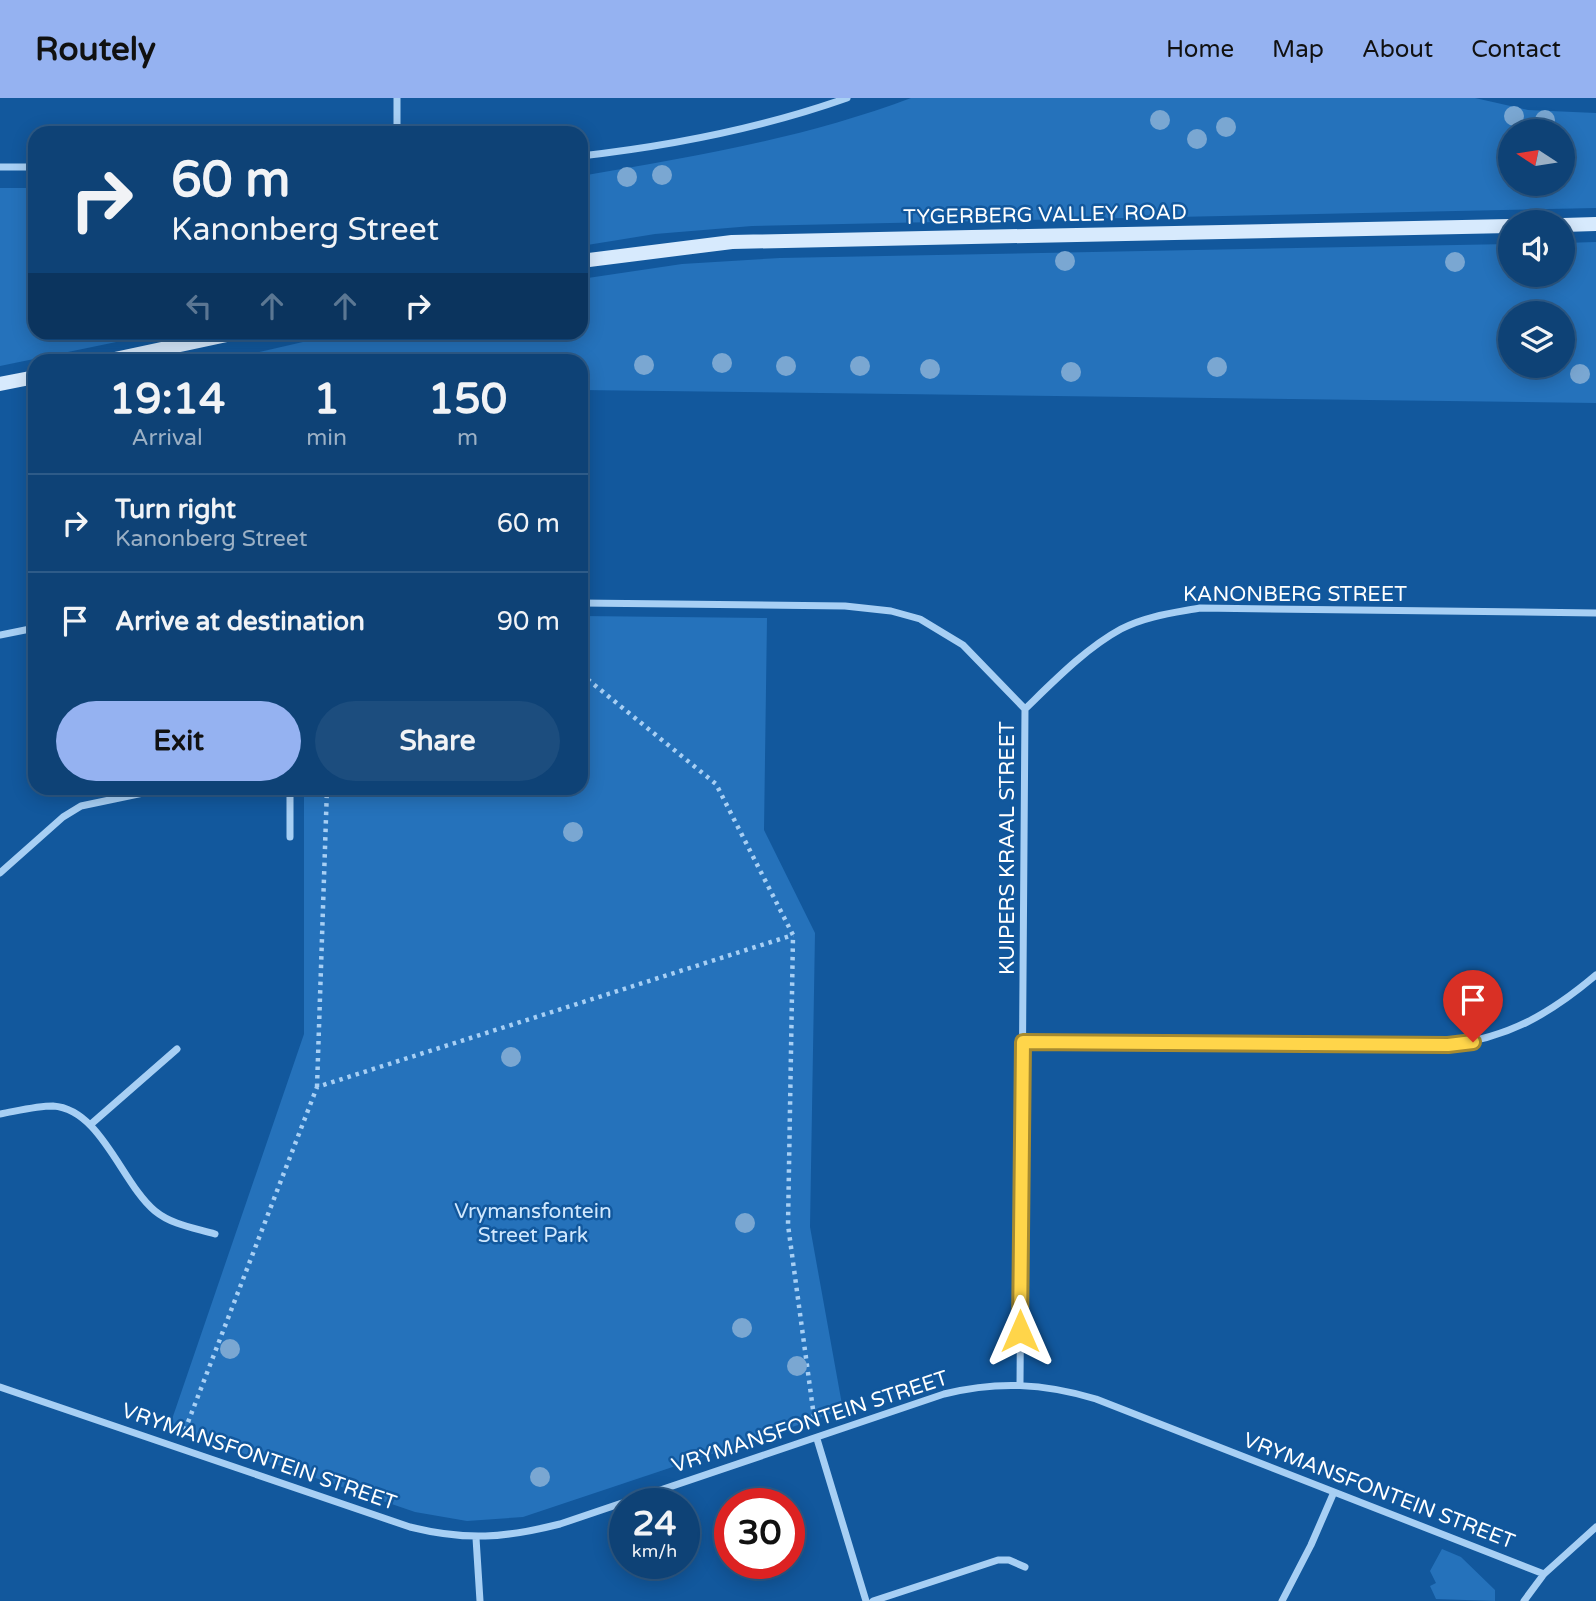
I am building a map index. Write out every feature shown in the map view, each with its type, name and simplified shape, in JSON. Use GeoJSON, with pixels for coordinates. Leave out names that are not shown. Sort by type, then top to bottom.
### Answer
{"type":"FeatureCollection","features":[{"type":"Feature","properties":{"kind":"main road"},"geometry":{"type":"LineString","coordinates":[[1575,225],[1596,224]]}},
{"type":"Feature","properties":{"kind":"main road","name":"TYGERBERG VALLEY ROAD"},"geometry":{"type":"LineString","coordinates":[[588,260],[732,242],[1498,226]]}},
{"type":"Feature","properties":{"kind":"main road"},"geometry":{"type":"LineString","coordinates":[[138,354],[204,340]]}},
{"type":"Feature","properties":{"kind":"main road"},"geometry":{"type":"LineString","coordinates":[[0,384],[28,378]]}},
{"type":"Feature","properties":{"kind":"street"},"geometry":{"type":"LineString","coordinates":[[397,98],[397,126]]}},
{"type":"Feature","properties":{"kind":"street"},"geometry":{"type":"LineString","coordinates":[[588,155],[654,148],[817,109],[847,98]]}},
{"type":"Feature","properties":{"kind":"street"},"geometry":{"type":"LineString","coordinates":[[0,167],[28,167]]}},
{"type":"Feature","properties":{"kind":"street","name":"KUIPERS KRAAL STREET"},"geometry":{"type":"LineString","coordinates":[[588,603],[845,606],[891,611],[920,620],[963,645],[1025,709],[1020,1384]]}},
{"type":"Feature","properties":{"kind":"street","name":"KANONBERG STREET"},"geometry":{"type":"LineString","coordinates":[[1025,709],[1088,653],[1121,629],[1156,615],[1200,608],[1596,613]]}},
{"type":"Feature","properties":{"kind":"street"},"geometry":{"type":"LineString","coordinates":[[0,635],[28,629]]}},
{"type":"Feature","properties":{"kind":"street"},"geometry":{"type":"LineString","coordinates":[[0,873],[63,817],[81,806],[134,795]]}},
{"type":"Feature","properties":{"kind":"street"},"geometry":{"type":"LineString","coordinates":[[290,795],[290,837]]}},
{"type":"Feature","properties":{"kind":"street"},"geometry":{"type":"LineString","coordinates":[[1023,1042],[1448,1045],[1498,1036],[1522,1027],[1566,1001],[1596,975]]}},
{"type":"Feature","properties":{"kind":"street"},"geometry":{"type":"LineString","coordinates":[[90,1125],[177,1049]]}},
{"type":"Feature","properties":{"kind":"street"},"geometry":{"type":"LineString","coordinates":[[0,1114],[53,1107],[71,1111],[90,1125],[153,1210],[171,1221],[215,1234]]}},
{"type":"Feature","properties":{"kind":"street","name":"VRYMANSFONTEIN STREET"},"geometry":{"type":"LineString","coordinates":[[0,1387],[410,1527],[476,1538],[504,1537],[560,1524],[944,1394],[994,1384],[1046,1386],[1096,1399],[1544,1574]]}},
{"type":"Feature","properties":{"kind":"street"},"geometry":{"type":"LineString","coordinates":[[817,1439],[866,1601]]}},
{"type":"Feature","properties":{"kind":"street"},"geometry":{"type":"LineString","coordinates":[[1282,1601],[1334,1492]]}},
{"type":"Feature","properties":{"kind":"street"},"geometry":{"type":"LineString","coordinates":[[1524,1601],[1544,1574],[1596,1527]]}},
{"type":"Feature","properties":{"kind":"street"},"geometry":{"type":"LineString","coordinates":[[476,1538],[480,1601]]}},
{"type":"Feature","properties":{"kind":"street"},"geometry":{"type":"LineString","coordinates":[[873,1601],[998,1560],[1025,1567]]}},
{"type":"Feature","properties":{"kind":"path"},"geometry":{"type":"LineString","coordinates":[[588,680],[716,784],[793,935],[788,1225],[817,1439]]}},
{"type":"Feature","properties":{"kind":"path"},"geometry":{"type":"LineString","coordinates":[[178,1448],[317,1087],[327,795]]}},
{"type":"Feature","properties":{"kind":"path"},"geometry":{"type":"LineString","coordinates":[[317,1087],[793,935]]}},
{"type":"Feature","properties":{"kind":"green space"},"geometry":{"type":"Polygon","coordinates":[[[911,98],[1475,98],[1528,110],[1596,113],[1596,208],[752,226],[655,234],[588,245],[588,175],[790,135],[911,98]]]}},
{"type":"Feature","properties":{"kind":"green space"},"geometry":{"type":"Polygon","coordinates":[[[0,188],[28,188],[28,340],[126,340],[58,354],[28,354],[28,360],[0,366],[0,188]]]}},
{"type":"Feature","properties":{"kind":"green space"},"geometry":{"type":"Polygon","coordinates":[[[1596,242],[1596,403],[588,390],[588,354],[251,354],[312,340],[588,340],[588,278],[682,264],[780,258],[1498,244],[1498,287],[1575,287],[1575,243],[1596,242]]]}},
{"type":"Feature","properties":{"kind":"green space","name":"Vrymansfontein Street Park"},"geometry":{"type":"Polygon","coordinates":[[[588,616],[767,618],[764,830],[815,933],[810,1227],[843,1410],[523,1517],[467,1521],[415,1512],[169,1428],[304,1034],[304,795],[588,795],[588,616]]]}},
{"type":"Feature","properties":{"kind":"green space"},"geometry":{"type":"Polygon","coordinates":[[[1442,1549],[1461,1557],[1495,1590],[1495,1601],[1436,1599],[1430,1586],[1436,1583],[1430,1571],[1442,1549]]]}},
{"type":"Feature","properties":{"kind":"route"},"geometry":{"type":"LineString","coordinates":[[1020,1331],[1023,1042],[1448,1045],[1473,1042]]}}]}
